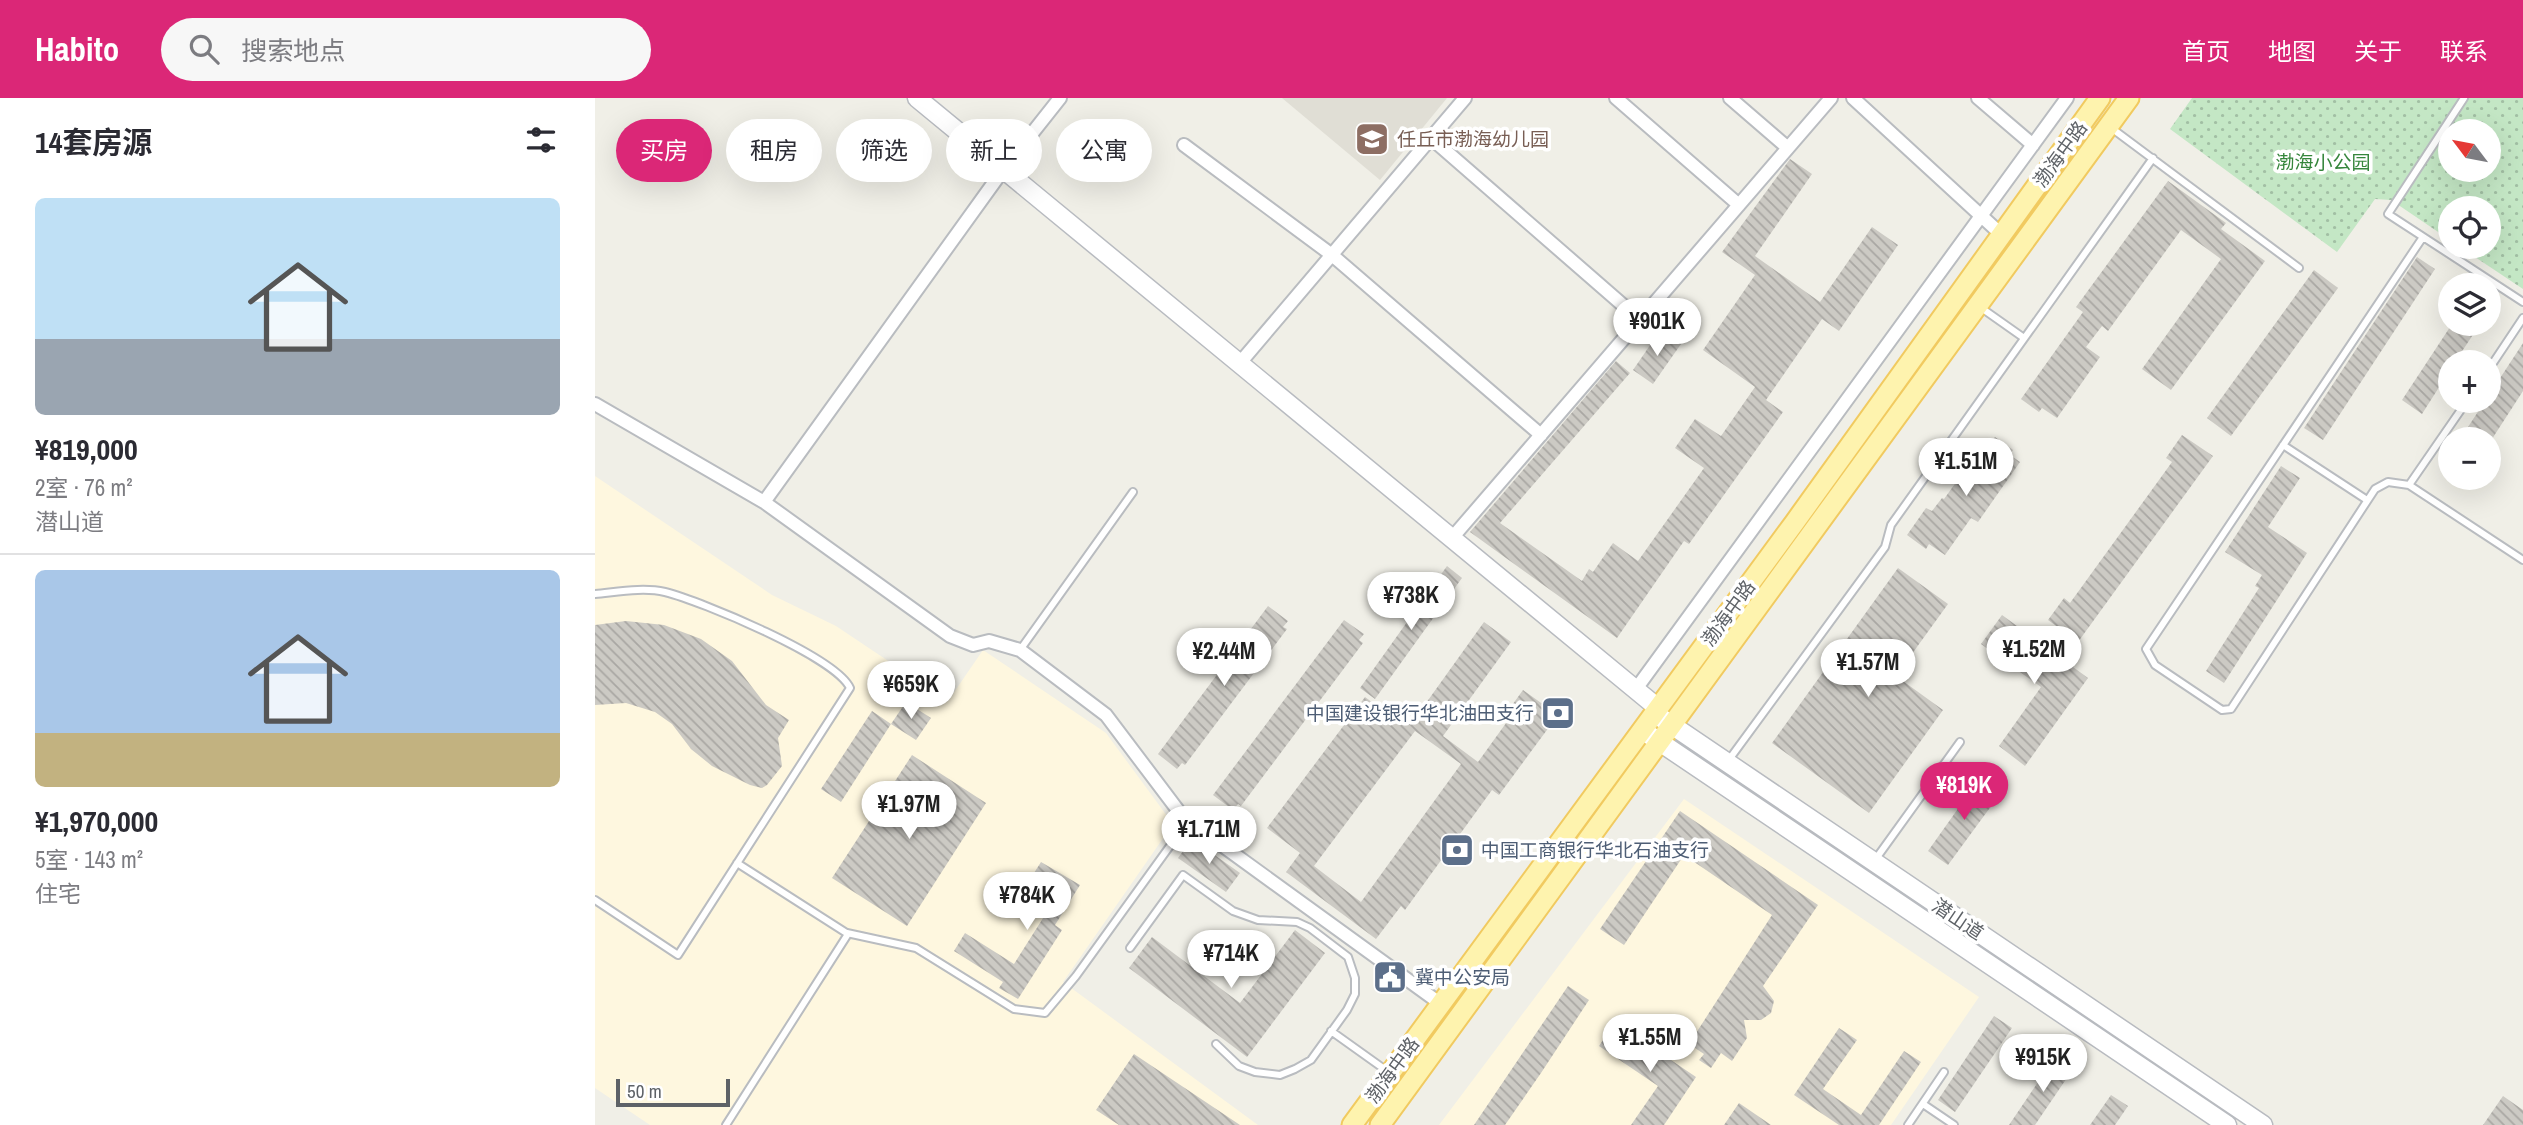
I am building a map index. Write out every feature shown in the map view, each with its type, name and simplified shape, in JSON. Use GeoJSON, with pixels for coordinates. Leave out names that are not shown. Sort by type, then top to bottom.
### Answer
{"type":"FeatureCollection","features":[{"type":"Feature","properties":{"kind":"main road","name":"潜山道"},"geometry":{"type":"LineString","coordinates":[[917,98],[946,122]]}},
{"type":"Feature","properties":{"kind":"main road","name":"渤海中路"},"geometry":{"type":"LineString","coordinates":[[1352,1125],[2101,98]]}},
{"type":"Feature","properties":{"kind":"main road","name":"渤海中路"},"geometry":{"type":"LineString","coordinates":[[1380,1125],[2129,98]]}},
{"type":"Feature","properties":{"kind":"main road","name":"潜山道"},"geometry":{"type":"LineString","coordinates":[[1018,182],[1636,689],[1673,726],[2263,1125]]}},
{"type":"Feature","properties":{"kind":"main road","name":"潜山道"},"geometry":{"type":"LineString","coordinates":[[1642,730],[2227,1125]]}},
{"type":"Feature","properties":{"kind":"street"},"geometry":{"type":"LineString","coordinates":[[1042,121],[1060,98]]}},
{"type":"Feature","properties":{"kind":"street"},"geometry":{"type":"LineString","coordinates":[[1240,364],[1465,98]]}},
{"type":"Feature","properties":{"kind":"street"},"geometry":{"type":"LineString","coordinates":[[1616,98],[1739,205]]}},
{"type":"Feature","properties":{"kind":"street"},"geometry":{"type":"LineString","coordinates":[[1730,98],[1788,148]]}},
{"type":"Feature","properties":{"kind":"street"},"geometry":{"type":"LineString","coordinates":[[1452,538],[1831,98]]}},
{"type":"Feature","properties":{"kind":"street"},"geometry":{"type":"LineString","coordinates":[[1853,98],[2002,235]]}},
{"type":"Feature","properties":{"kind":"street"},"geometry":{"type":"LineString","coordinates":[[1978,98],[2033,145]]}},
{"type":"Feature","properties":{"kind":"street"},"geometry":{"type":"LineString","coordinates":[[1636,689],[2067,98]]}},
{"type":"Feature","properties":{"kind":"street"},"geometry":{"type":"LineString","coordinates":[[1431,138],[1640,320]]}},
{"type":"Feature","properties":{"kind":"street"},"geometry":{"type":"LineString","coordinates":[[1184,145],[1332,255],[1541,435]]}},
{"type":"Feature","properties":{"kind":"street"},"geometry":{"type":"LineString","coordinates":[[764,502],[994,182]]}},
{"type":"Feature","properties":{"kind":"street"},"geometry":{"type":"LineString","coordinates":[[595,404],[764,502],[950,636],[974,645],[989,642],[1020,650],[1106,715],[1188,821],[1441,1004]]}},
{"type":"Feature","properties":{"kind":"lane"},"geometry":{"type":"LineString","coordinates":[[2464,98],[2388,214],[2523,302]]}},
{"type":"Feature","properties":{"kind":"lane"},"geometry":{"type":"LineString","coordinates":[[2109,126],[2299,268]]}},
{"type":"Feature","properties":{"kind":"lane"},"geometry":{"type":"LineString","coordinates":[[1727,763],[1885,547],[1891,525],[2153,158]]}},
{"type":"Feature","properties":{"kind":"lane"},"geometry":{"type":"LineString","coordinates":[[2423,237],[2146,649],[2155,665],[2222,710],[2231,709],[2367,500],[2375,489],[2388,482],[2409,485],[2523,560]]}},
{"type":"Feature","properties":{"kind":"lane"},"geometry":{"type":"LineString","coordinates":[[1979,306],[2024,338]]}},
{"type":"Feature","properties":{"kind":"lane"},"geometry":{"type":"LineString","coordinates":[[2501,351],[2523,318]]}},
{"type":"Feature","properties":{"kind":"lane"},"geometry":{"type":"LineString","coordinates":[[2409,485],[2459,413]]}},
{"type":"Feature","properties":{"kind":"lane"},"geometry":{"type":"LineString","coordinates":[[2283,445],[2367,500]]}},
{"type":"Feature","properties":{"kind":"lane"},"geometry":{"type":"LineString","coordinates":[[1020,650],[1133,492]]}},
{"type":"Feature","properties":{"kind":"lane"},"geometry":{"type":"LineString","coordinates":[[595,594],[664,592],[765,631],[846,680],[850,688],[678,955],[595,900]]}},
{"type":"Feature","properties":{"kind":"lane"},"geometry":{"type":"LineString","coordinates":[[1874,862],[1960,742]]}},
{"type":"Feature","properties":{"kind":"lane"},"geometry":{"type":"LineString","coordinates":[[737,863],[847,933],[915,948],[1014,1009],[1045,1013],[1076,976],[1188,821]]}},
{"type":"Feature","properties":{"kind":"lane"},"geometry":{"type":"LineString","coordinates":[[1130,948],[1182,875],[1233,911],[1258,920],[1297,922],[1322,935],[1348,957],[1355,994],[1311,1060],[1280,1076],[1239,1066],[1216,1044]]}},
{"type":"Feature","properties":{"kind":"lane"},"geometry":{"type":"LineString","coordinates":[[726,1125],[847,933]]}},
{"type":"Feature","properties":{"kind":"lane"},"geometry":{"type":"LineString","coordinates":[[1331,1031],[1390,1073]]}},
{"type":"Feature","properties":{"kind":"lane"},"geometry":{"type":"LineString","coordinates":[[1908,1125],[1944,1072]]}},
{"type":"Feature","properties":{"kind":"lane"},"geometry":{"type":"LineString","coordinates":[[1923,1104],[1954,1125]]}},
{"type":"Feature","properties":{"kind":"shaded area","name":"任丘市渤海幼儿园"},"geometry":{"type":"Polygon","coordinates":[[[1282,98],[1447,98],[1380,180],[1282,98]]]}},
{"type":"Feature","properties":{"kind":"shaded area"},"geometry":{"type":"Polygon","coordinates":[[[595,476],[772,595],[836,626],[948,701],[983,650],[1106,733],[1173,824],[1063,982],[1258,1125],[650,1125],[595,1088],[595,476]]]}},
{"type":"Feature","properties":{"kind":"shaded area"},"geometry":{"type":"Polygon","coordinates":[[[1684,799],[1979,997],[1891,1125],[1439,1125],[1684,799]]]}},
{"type":"Feature","properties":{"kind":"green space","name":"渤海小公园"},"geometry":{"type":"Polygon","coordinates":[[[2192,98],[2523,98],[2523,289],[2478,259],[2501,259],[2501,196],[2438,196],[2438,232],[2391,200],[2375,199],[2337,252],[2170,129],[2192,98]]]}},
{"type":"Feature","properties":{"kind":"building"},"geometry":{"type":"Polygon","coordinates":[[[1790,159],[1812,174],[1755,256],[1820,302],[1872,227],[1898,245],[1839,331],[1822,319],[1766,400],[1783,412],[1689,544],[1684,541],[1617,638],[1470,532],[1616,361],[1630,373],[1500,523],[1582,581],[1589,569],[1593,572],[1613,543],[1638,561],[1704,468],[1675,448],[1695,419],[1721,436],[1755,387],[1703,350],[1755,275],[1722,252],[1790,159]]]}},
{"type":"Feature","properties":{"kind":"building"},"geometry":{"type":"Polygon","coordinates":[[[2168,181],[2226,223],[2221,229],[2265,261],[2171,390],[2142,369],[2221,259],[2181,230],[2108,331],[2102,326],[2086,347],[2100,357],[2057,418],[2042,408],[2039,412],[2021,399],[2083,312],[2076,307],[2168,181]]]}},
{"type":"Feature","properties":{"kind":"building"},"geometry":{"type":"Polygon","coordinates":[[[2417,257],[2435,269],[2323,440],[2304,428],[2417,257]]]}},
{"type":"Feature","properties":{"kind":"building"},"geometry":{"type":"Polygon","coordinates":[[[2314,270],[2338,288],[2231,436],[2207,418],[2314,270]]]}},
{"type":"Feature","properties":{"kind":"building"},"geometry":{"type":"Polygon","coordinates":[[[1665,333],[1681,344],[1653,384],[1633,370],[1655,338],[1660,341],[1665,333]]]}},
{"type":"Feature","properties":{"kind":"building"},"geometry":{"type":"Polygon","coordinates":[[[2444,336],[2472,336],[2463,350],[2438,350],[2438,389],[2422,414],[2402,400],[2444,336]]]}},
{"type":"Feature","properties":{"kind":"building"},"geometry":{"type":"Polygon","coordinates":[[[2523,343],[2523,391],[2500,427],[2468,427],[2477,413],[2501,413],[2501,377],[2523,343]]]}},
{"type":"Feature","properties":{"kind":"building"},"geometry":{"type":"Polygon","coordinates":[[[2182,435],[2213,456],[2078,642],[2048,620],[2064,598],[2070,603],[2172,462],[2166,458],[2182,435]]]}},
{"type":"Feature","properties":{"kind":"building"},"geometry":{"type":"Polygon","coordinates":[[[1995,437],[2013,450],[2010,455],[2020,462],[1978,522],[1971,518],[1945,555],[1929,544],[1926,549],[1907,535],[1926,508],[1932,511],[1942,498],[1944,499],[1985,442],[1989,445],[1995,437]]]}},
{"type":"Feature","properties":{"kind":"building"},"geometry":{"type":"Polygon","coordinates":[[[2281,466],[2300,478],[2268,527],[2307,553],[2224,683],[2206,671],[2259,588],[2255,586],[2262,575],[2225,552],[2281,466]]]}},
{"type":"Feature","properties":{"kind":"building"},"geometry":{"type":"Polygon","coordinates":[[[1447,566],[1462,578],[1375,699],[1360,688],[1447,566]]]}},
{"type":"Feature","properties":{"kind":"building"},"geometry":{"type":"Polygon","coordinates":[[[1898,568],[1948,604],[1896,676],[1943,710],[1869,813],[1772,743],[1898,568]]]}},
{"type":"Feature","properties":{"kind":"building"},"geometry":{"type":"Polygon","coordinates":[[[1268,606],[1288,621],[1283,627],[1287,629],[1185,765],[1182,763],[1177,769],[1158,754],[1268,606]]]}},
{"type":"Feature","properties":{"kind":"building"},"geometry":{"type":"Polygon","coordinates":[[[2002,615],[2088,678],[2025,766],[1999,746],[2041,687],[1981,644],[2002,615]]]}},
{"type":"Feature","properties":{"kind":"building"},"geometry":{"type":"Polygon","coordinates":[[[1344,620],[1364,634],[1359,640],[1363,643],[1241,806],[1238,804],[1233,810],[1213,795],[1344,620]]]}},
{"type":"Feature","properties":{"kind":"building"},"geometry":{"type":"Polygon","coordinates":[[[626,621],[664,625],[701,639],[732,661],[766,705],[789,720],[778,738],[782,766],[767,785],[762,788],[750,785],[712,766],[691,749],[672,724],[655,712],[626,703],[595,705],[595,625],[626,621]]]}},
{"type":"Feature","properties":{"kind":"building"},"geometry":{"type":"Polygon","coordinates":[[[1484,622],[1511,642],[1443,736],[1478,762],[1514,712],[1510,708],[1523,690],[1558,715],[1499,795],[1492,790],[1405,910],[1401,906],[1376,939],[1286,872],[1300,853],[1267,828],[1365,697],[1400,723],[1416,717],[1484,622]],[[1415,731],[1314,866],[1361,902],[1461,764],[1415,731]]]}},
{"type":"Feature","properties":{"kind":"building"},"geometry":{"type":"Polygon","coordinates":[[[906,702],[931,718],[916,740],[891,724],[906,702]]]}},
{"type":"Feature","properties":{"kind":"building"},"geometry":{"type":"Polygon","coordinates":[[[872,711],[891,724],[841,802],[821,789],[872,711]]]}},
{"type":"Feature","properties":{"kind":"building"},"geometry":{"type":"Polygon","coordinates":[[[912,755],[986,803],[907,926],[832,878],[912,755]]]}},
{"type":"Feature","properties":{"kind":"building"},"geometry":{"type":"Polygon","coordinates":[[[1979,779],[2000,794],[1948,865],[1928,851],[1979,779]]]}},
{"type":"Feature","properties":{"kind":"building"},"geometry":{"type":"Polygon","coordinates":[[[1680,811],[1818,905],[1763,986],[1774,1001],[1771,1013],[1761,1020],[1744,1020],[1747,1038],[1732,1061],[1721,1053],[1711,1068],[1699,1060],[1704,1054],[1689,1044],[1772,915],[1684,855],[1624,945],[1600,929],[1680,811]]]}},
{"type":"Feature","properties":{"kind":"building"},"geometry":{"type":"Polygon","coordinates":[[[1192,839],[1240,873],[1226,892],[1178,858],[1192,839]]]}},
{"type":"Feature","properties":{"kind":"building"},"geometry":{"type":"Polygon","coordinates":[[[1041,862],[1080,885],[1055,925],[1062,930],[1018,999],[999,988],[1003,982],[954,951],[965,933],[1014,964],[1045,915],[1018,898],[1041,862]]]}},
{"type":"Feature","properties":{"kind":"building"},"geometry":{"type":"Polygon","coordinates":[[[1295,930],[1325,953],[1247,1057],[1129,968],[1152,937],[1240,1003],[1295,930]]]}},
{"type":"Feature","properties":{"kind":"building"},"geometry":{"type":"Polygon","coordinates":[[[1568,986],[1589,1000],[1541,1073],[1505,1125],[1474,1125],[1568,986]]]}},
{"type":"Feature","properties":{"kind":"building"},"geometry":{"type":"Polygon","coordinates":[[[1994,1016],[2012,1028],[1955,1112],[1938,1100],[1994,1016]]]}},
{"type":"Feature","properties":{"kind":"building"},"geometry":{"type":"Polygon","coordinates":[[[1615,1022],[1696,1077],[1664,1125],[1631,1125],[1658,1086],[1599,1046],[1615,1022]]]}},
{"type":"Feature","properties":{"kind":"building"},"geometry":{"type":"Polygon","coordinates":[[[1839,1028],[1857,1040],[1823,1089],[1861,1115],[1904,1051],[1921,1062],[1879,1125],[1839,1125],[1794,1095],[1839,1028]]]}},
{"type":"Feature","properties":{"kind":"building"},"geometry":{"type":"Polygon","coordinates":[[[1134,1054],[1240,1125],[1119,1125],[1096,1110],[1134,1054]]]}},
{"type":"Feature","properties":{"kind":"building"},"geometry":{"type":"Polygon","coordinates":[[[2055,1057],[2073,1069],[2035,1125],[2009,1125],[2055,1057]]]}},
{"type":"Feature","properties":{"kind":"building"},"geometry":{"type":"Polygon","coordinates":[[[2111,1095],[2128,1106],[2115,1125],[2090,1125],[2111,1095]]]}},
{"type":"Feature","properties":{"kind":"building"},"geometry":{"type":"Polygon","coordinates":[[[2503,1096],[2523,1110],[2523,1125],[2483,1125],[2503,1096]]]}},
{"type":"Feature","properties":{"kind":"building"},"geometry":{"type":"Polygon","coordinates":[[[1739,1103],[1771,1125],[1724,1125],[1739,1103]]]}},
{"type":"Feature","properties":{"kind":"place","name":"任丘市渤海幼儿园"},"geometry":{"type":"Point","coordinates":[1372,139]}},
{"type":"Feature","properties":{"kind":"place","name":"中国建设银行华北油田支行"},"geometry":{"type":"Point","coordinates":[1558,713]}},
{"type":"Feature","properties":{"kind":"place","name":"中国工商银行华北石油支行"},"geometry":{"type":"Point","coordinates":[1457,850]}},
{"type":"Feature","properties":{"kind":"place","name":"冀中公安局"},"geometry":{"type":"Point","coordinates":[1390,977]}}]}
